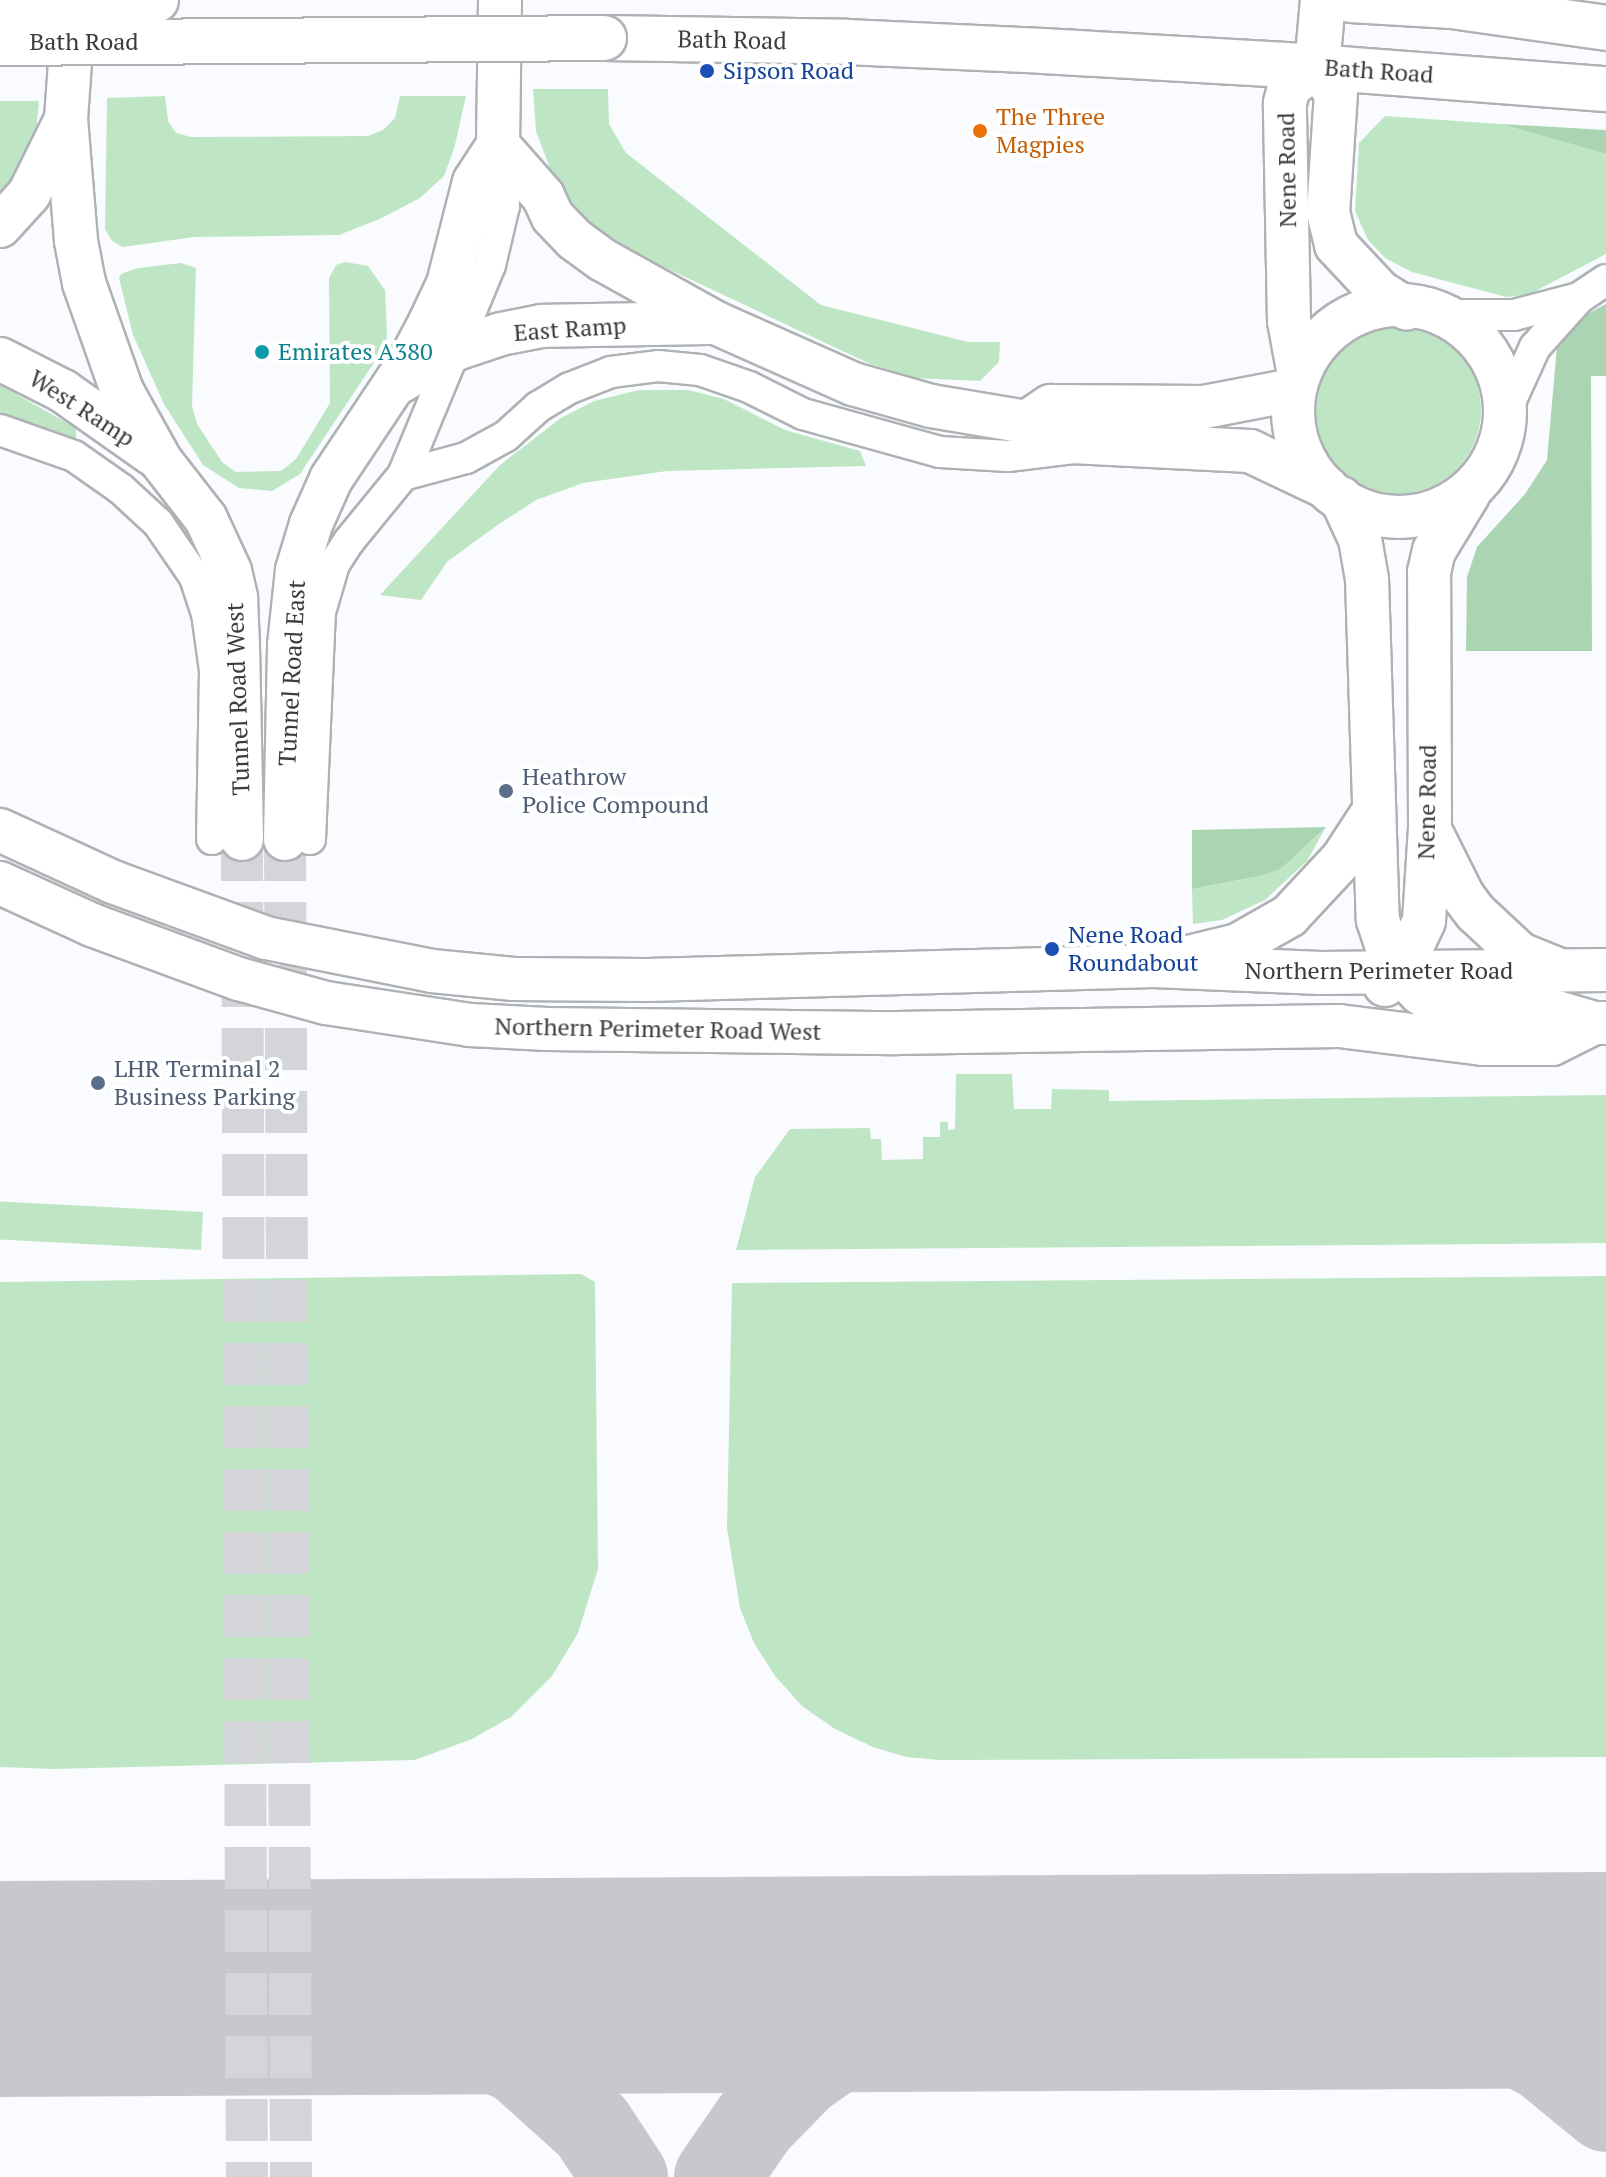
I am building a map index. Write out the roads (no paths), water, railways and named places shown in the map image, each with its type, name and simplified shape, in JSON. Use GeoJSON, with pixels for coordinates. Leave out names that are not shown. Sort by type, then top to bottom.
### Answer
{"type":"FeatureCollection","features":[{"type":"Feature","properties":{"kind":"main road","name":"Bath Road"},"geometry":{"type":"LineString","coordinates":[[0,2],[156,0]]}},
{"type":"Feature","properties":{"kind":"main road"},"geometry":{"type":"LineString","coordinates":[[1317,67],[1323,0]]}},
{"type":"Feature","properties":{"kind":"main road"},"geometry":{"type":"LineString","coordinates":[[1351,0],[1452,6],[1606,28]]}},
{"type":"Feature","properties":{"kind":"main road","name":"Bath Road"},"geometry":{"type":"LineString","coordinates":[[0,43],[604,38],[847,42],[1317,67],[1606,89]]}},
{"type":"Feature","properties":{"kind":"street"},"geometry":{"type":"LineString","coordinates":[[0,226],[29,194],[66,119],[75,0]]}},
{"type":"Feature","properties":{"kind":"street"},"geometry":{"type":"LineString","coordinates":[[298,839],[325,586],[349,541],[403,475],[479,299],[504,206],[498,145],[500,0]]}},
{"type":"Feature","properties":{"kind":"street","name":"Nene Road"},"geometry":{"type":"LineString","coordinates":[[1296,382],[1289,321],[1285,103],[1289,87],[1317,67],[1336,93],[1328,212],[1336,245],[1380,292],[1406,308]]}},
{"type":"Feature","properties":{"kind":"street","name":"Tunnel Road West"},"geometry":{"type":"LineString","coordinates":[[66,119],[76,241],[84,283],[122,391],[161,461],[206,519],[226,562],[236,598],[227,839]]}},
{"type":"Feature","properties":{"kind":"street"},"geometry":{"type":"LineString","coordinates":[[498,145],[574,239],[603,260],[716,323],[853,384],[931,406],[1027,422],[1052,441],[1096,446],[1250,451],[1357,507],[1391,517],[1432,513],[1468,494],[1495,459],[1505,413],[1535,347],[1579,298],[1606,280]]}},
{"type":"Feature","properties":{"kind":"street","name":"Tunnel Road East"},"geometry":{"type":"LineString","coordinates":[[298,839],[289,645],[297,570],[311,524],[331,479],[409,362],[448,284],[474,182],[498,145]]}},
{"type":"Feature","properties":{"kind":"street"},"geometry":{"type":"LineString","coordinates":[[1579,298],[1514,315],[1447,315],[1406,308],[1349,317],[1316,342],[1296,382],[1297,434],[1314,472],[1334,493],[1360,539],[1367,579],[1378,920],[1400,972],[1420,993],[1439,1005],[1483,1011],[1547,1009],[1600,1023]]}},
{"type":"Feature","properties":{"kind":"street"},"geometry":{"type":"LineString","coordinates":[[1447,315],[1479,339],[1491,355],[1505,413]]}},
{"type":"Feature","properties":{"kind":"street","name":"East Ramp"},"geometry":{"type":"LineString","coordinates":[[390,388],[456,349],[501,334],[542,326],[716,323]]}},
{"type":"Feature","properties":{"kind":"street","name":"West Ramp"},"geometry":{"type":"LineString","coordinates":[[0,359],[63,391],[161,461]]}},
{"type":"Feature","properties":{"kind":"street"},"geometry":{"type":"LineString","coordinates":[[403,475],[466,458],[506,436],[538,407],[570,388],[611,372],[658,366],[700,370],[749,387],[803,414],[940,452],[1008,456],[1096,446]]}},
{"type":"Feature","properties":{"kind":"street"},"geometry":{"type":"LineString","coordinates":[[1027,422],[1051,406],[1204,407],[1296,382]]}},
{"type":"Feature","properties":{"kind":"street"},"geometry":{"type":"LineString","coordinates":[[0,430],[74,456],[121,489],[158,523],[195,577],[207,613],[215,671],[227,839]]}},
{"type":"Feature","properties":{"kind":"street","name":"Nene Road"},"geometry":{"type":"LineString","coordinates":[[1339,1026],[1400,972],[1424,921],[1430,828],[1429,572],[1434,551],[1468,494]]}},
{"type":"Feature","properties":{"kind":"street"},"geometry":{"type":"LineString","coordinates":[[1153,966],[1238,945],[1289,916],[1343,858],[1373,812]]}},
{"type":"Feature","properties":{"kind":"street"},"geometry":{"type":"LineString","coordinates":[[1430,828],[1463,896],[1476,913],[1520,954],[1559,970]]}},
{"type":"Feature","properties":{"kind":"street","name":"Northern Perimeter Road West"},"geometry":{"type":"LineString","coordinates":[[0,830],[113,882],[266,938],[347,956],[472,975],[610,981],[1153,966]]}},
{"type":"Feature","properties":{"kind":"street","name":"Northern Perimeter Road West"},"geometry":{"type":"LineString","coordinates":[[0,883],[92,925],[239,979],[326,1003],[470,1025],[896,1033],[1339,1026]]}},
{"type":"Feature","properties":{"kind":"street","name":"Northern Perimeter Road"},"geometry":{"type":"LineString","coordinates":[[1153,966],[1228,972],[1606,970]]}},
{"type":"Feature","properties":{"kind":"street"},"geometry":{"type":"LineString","coordinates":[[1339,1026],[1462,1044],[1552,1044],[1600,1023]]}},
{"type":"Feature","properties":{"kind":"tunnel"},"geometry":{"type":"LineString","coordinates":[[242,839],[247,2177]]}},
{"type":"Feature","properties":{"kind":"tunnel"},"geometry":{"type":"LineString","coordinates":[[285,839],[291,2177]]}},
{"type":"Feature","properties":{"kind":"place","name":"Sipson Road"},"geometry":{"type":"Point","coordinates":[707,71]}},
{"type":"Feature","properties":{"kind":"place","name":"The Three Magpies"},"geometry":{"type":"Point","coordinates":[980,131]}},
{"type":"Feature","properties":{"kind":"place","name":"Emirates A380"},"geometry":{"type":"Point","coordinates":[262,352]}},
{"type":"Feature","properties":{"kind":"place","name":"Heathrow Police Compound"},"geometry":{"type":"Point","coordinates":[506,791]}},
{"type":"Feature","properties":{"kind":"place","name":"Nene Road Roundabout"},"geometry":{"type":"Point","coordinates":[1052,949]}},
{"type":"Feature","properties":{"kind":"place","name":"LHR Terminal 2 Business Parking"},"geometry":{"type":"Point","coordinates":[98,1083]}}]}
